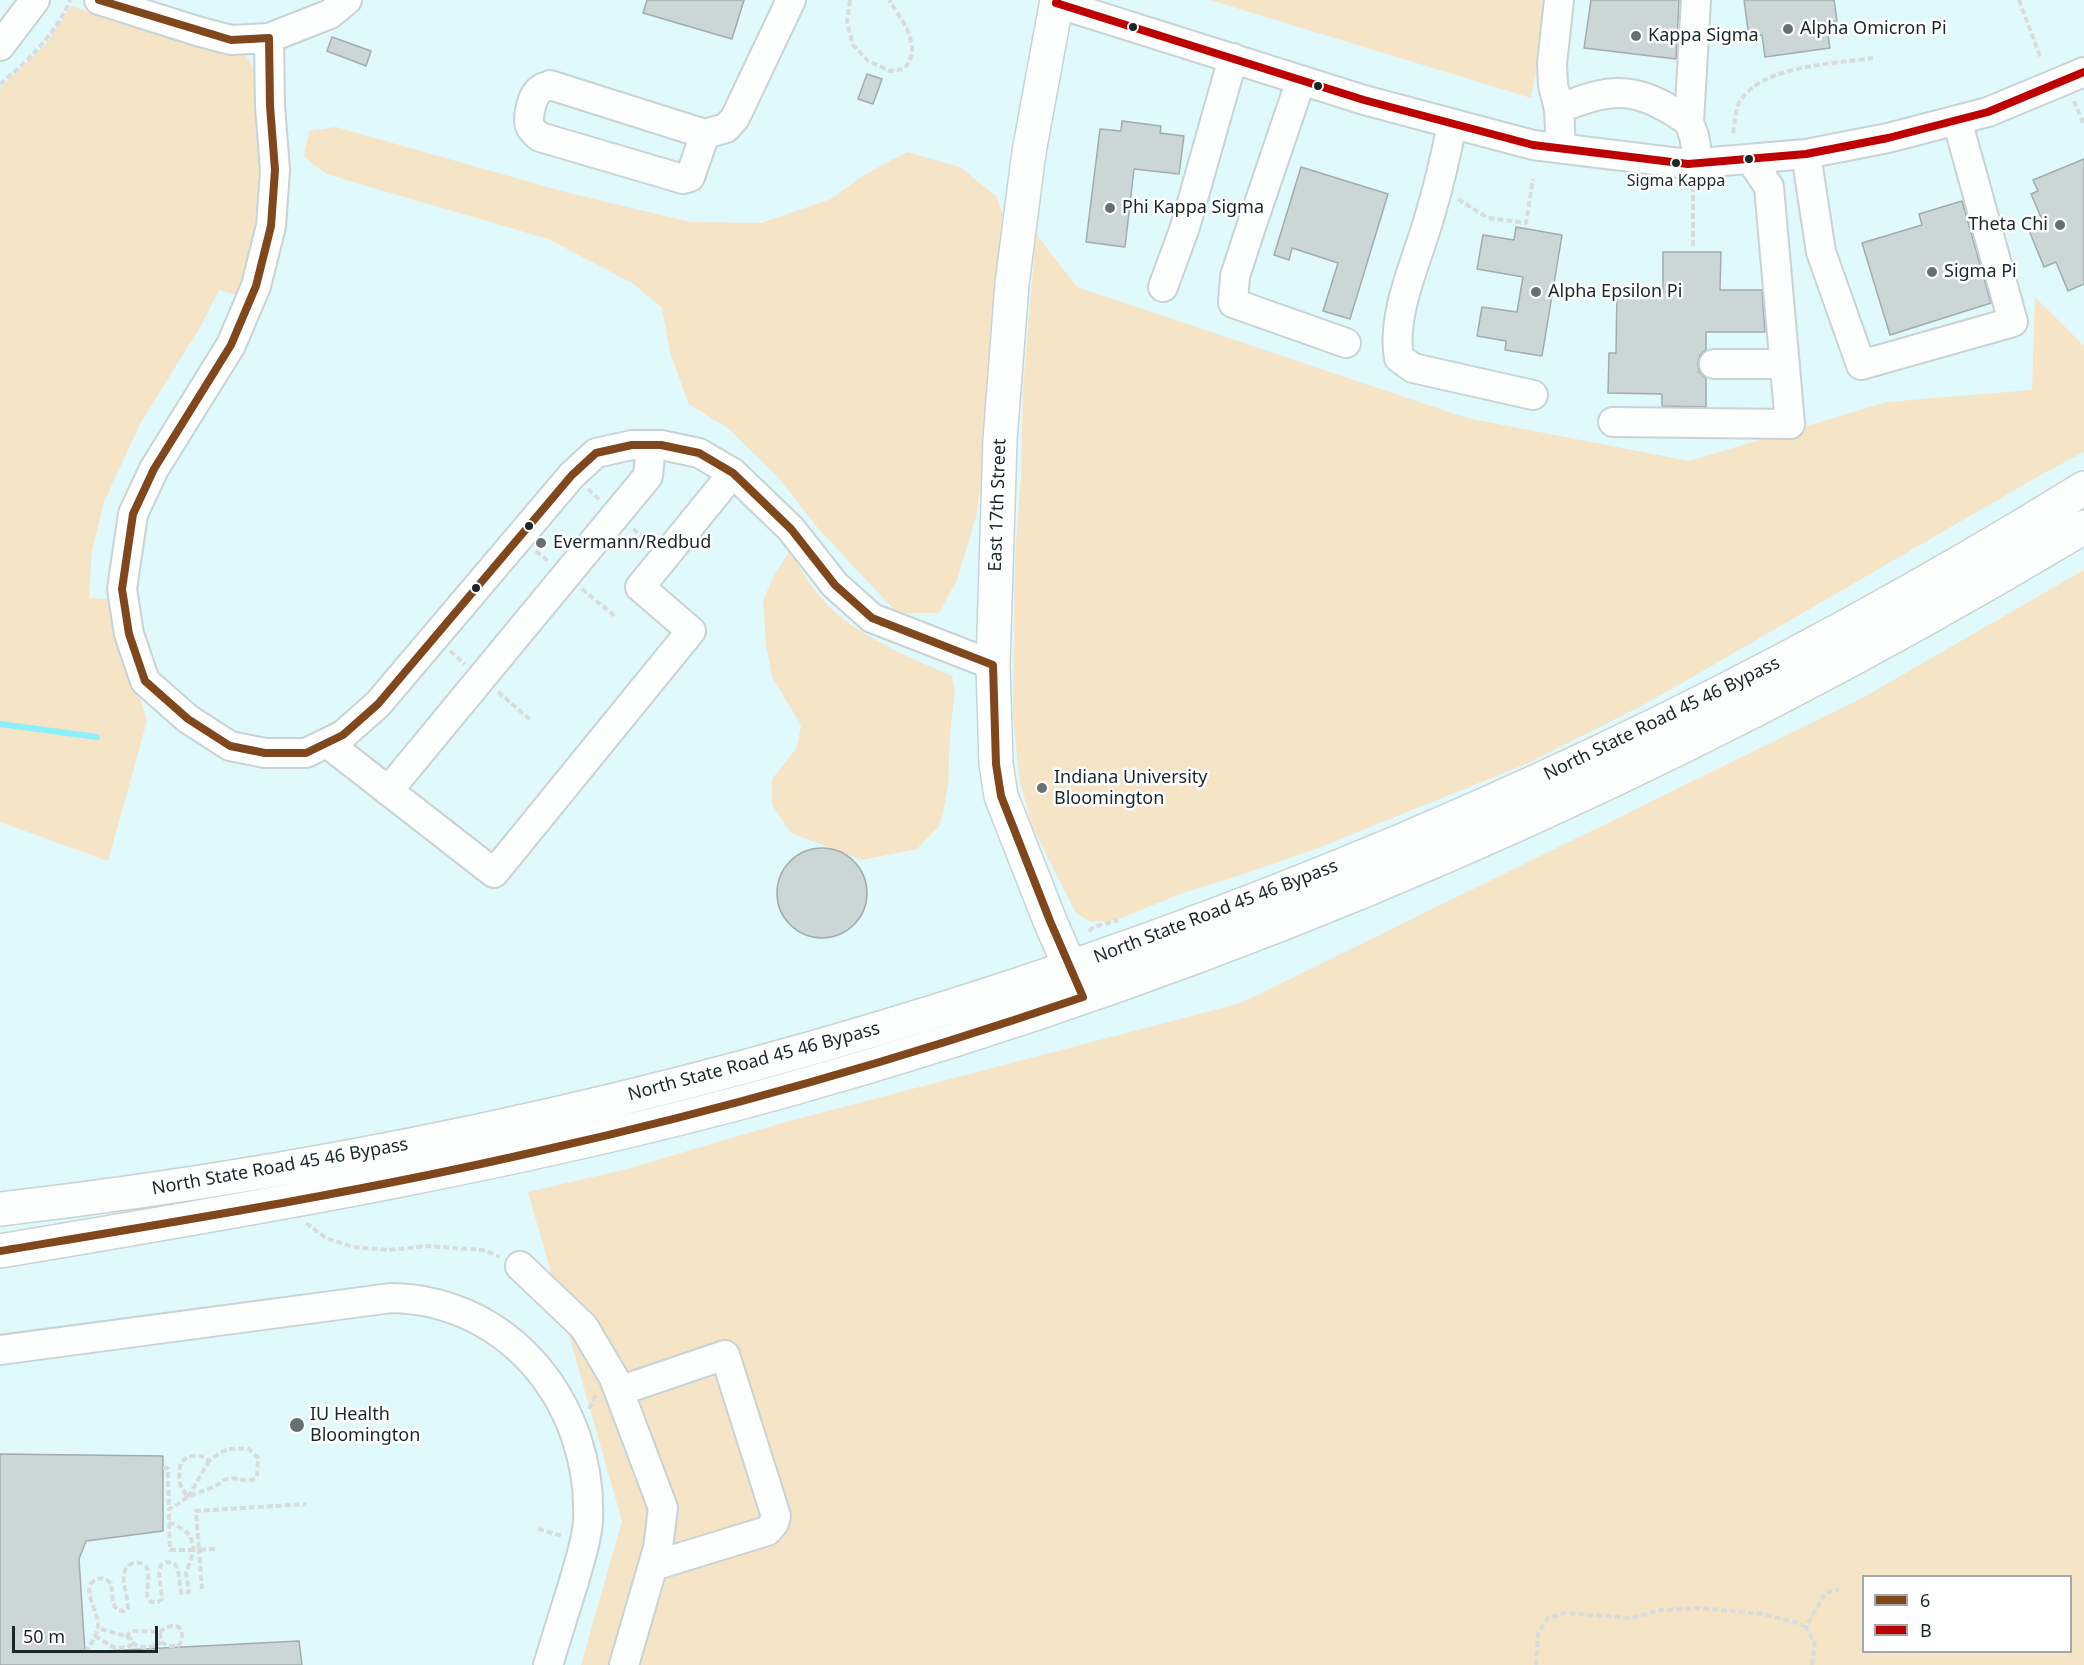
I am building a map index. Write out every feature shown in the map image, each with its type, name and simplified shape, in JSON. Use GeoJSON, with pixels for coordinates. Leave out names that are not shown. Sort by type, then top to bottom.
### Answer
{"type":"FeatureCollection","features":[{"type":"Feature","properties":{"kind":"main road","name":"East 17th Street"},"geometry":{"type":"LineString","coordinates":[[1057,2],[1029,152],[1012,284],[1000,440],[993,665],[996,764],[1001,796],[1083,997]]}},
{"type":"Feature","properties":{"kind":"main road","name":"North State Road 45 46 Bypass"},"geometry":{"type":"LineString","coordinates":[[0,1209],[244,1175],[421,1143],[561,1113],[841,1039],[1070,966],[1203,920],[1414,835],[1533,782],[1728,688],[1984,548],[2084,488]]}},
{"type":"Feature","properties":{"kind":"main road","name":"North State Road 45 46 Bypass"},"geometry":{"type":"LineString","coordinates":[[0,1251],[404,1180],[599,1137],[800,1086],[1083,997],[1288,922],[1446,857],[1570,802],[1705,737],[1834,670],[1988,585],[2084,527]]}},
{"type":"Feature","properties":{"kind":"street"},"geometry":{"type":"LineString","coordinates":[[0,46],[35,0]]}},
{"type":"Feature","properties":{"kind":"street"},"geometry":{"type":"LineString","coordinates":[[99,0],[231,40],[269,38],[330,14],[347,0]]}},
{"type":"Feature","properties":{"kind":"street"},"geometry":{"type":"LineString","coordinates":[[705,134],[693,171],[690,177],[683,180],[540,137],[535,134],[529,117],[535,94],[540,89],[550,86],[705,134],[726,128],[735,118],[791,0]]}},
{"type":"Feature","properties":{"kind":"street"},"geometry":{"type":"LineString","coordinates":[[1559,0],[1552,64],[1561,148]]}},
{"type":"Feature","properties":{"kind":"street"},"geometry":{"type":"LineString","coordinates":[[1696,0],[1689,122],[1694,135],[1696,174]]}},
{"type":"Feature","properties":{"kind":"street"},"geometry":{"type":"LineString","coordinates":[[1057,2],[1301,80],[1452,124],[1533,145],[1688,164],[1696,174]]}},
{"type":"Feature","properties":{"kind":"street"},"geometry":{"type":"LineString","coordinates":[[269,38],[270,106],[275,170],[271,226],[256,286],[231,345],[154,469],[133,514],[122,589],[129,634],[145,681],[188,719],[230,746],[265,753],[306,753],[343,735],[378,704],[572,475],[596,453],[632,445],[661,445],[699,453],[733,473],[791,529],[835,585],[872,618],[993,665]]}},
{"type":"Feature","properties":{"kind":"street"},"geometry":{"type":"LineString","coordinates":[[1163,287],[1185,227],[1233,58]]}},
{"type":"Feature","properties":{"kind":"street"},"geometry":{"type":"LineString","coordinates":[[1696,174],[1751,160],[1806,154],[1888,138],[1989,112],[2084,72]]}},
{"type":"Feature","properties":{"kind":"street"},"geometry":{"type":"LineString","coordinates":[[1301,80],[1235,276],[1233,303],[1346,343]]}},
{"type":"Feature","properties":{"kind":"street"},"geometry":{"type":"LineString","coordinates":[[1558,109],[1597,94],[1616,92],[1632,94],[1665,104],[1689,122]]}},
{"type":"Feature","properties":{"kind":"street"},"geometry":{"type":"LineString","coordinates":[[1806,154],[1821,252],[1861,365],[2013,322],[1957,120]]}},
{"type":"Feature","properties":{"kind":"street"},"geometry":{"type":"LineString","coordinates":[[1452,124],[1438,188],[1406,292],[1396,342],[1399,358],[1413,368],[1533,395]]}},
{"type":"Feature","properties":{"kind":"street"},"geometry":{"type":"LineString","coordinates":[[1613,422],[1790,424],[1769,187],[1751,160]]}},
{"type":"Feature","properties":{"kind":"street"},"geometry":{"type":"LineString","coordinates":[[1714,364],[1785,364]]}},
{"type":"Feature","properties":{"kind":"street"},"geometry":{"type":"LineString","coordinates":[[388,791],[648,476],[651,445]]}},
{"type":"Feature","properties":{"kind":"street"},"geometry":{"type":"LineString","coordinates":[[327,743],[494,873],[691,631],[640,587],[733,473]]}},
{"type":"Feature","properties":{"kind":"street"},"geometry":{"type":"LineString","coordinates":[[520,1266],[584,1327],[614,1378],[663,1508],[658,1548],[624,1665]]}},
{"type":"Feature","properties":{"kind":"street"},"geometry":{"type":"LineString","coordinates":[[0,1350],[392,1298],[414,1299],[456,1310],[491,1328],[521,1350],[558,1394],[574,1428],[586,1476],[588,1520],[585,1542],[548,1665]]}},
{"type":"Feature","properties":{"kind":"street"},"geometry":{"type":"LineString","coordinates":[[619,1391],[725,1355],[776,1516],[774,1523],[767,1531],[653,1566]]}},
{"type":"Feature","properties":{"kind":"path"},"geometry":{"type":"LineString","coordinates":[[0,84],[32,57],[65,12],[70,0]]}},
{"type":"Feature","properties":{"kind":"path"},"geometry":{"type":"LineString","coordinates":[[850,0],[847,23],[853,45],[868,62],[890,71],[904,69],[910,62],[913,49],[911,36],[889,0]]}},
{"type":"Feature","properties":{"kind":"path"},"geometry":{"type":"LineString","coordinates":[[2019,0],[2041,59]]}},
{"type":"Feature","properties":{"kind":"path"},"geometry":{"type":"LineString","coordinates":[[1733,133],[1738,104],[1758,82],[1787,71],[1873,58]]}},
{"type":"Feature","properties":{"kind":"path"},"geometry":{"type":"LineString","coordinates":[[2074,100],[2084,125]]}},
{"type":"Feature","properties":{"kind":"path"},"geometry":{"type":"LineString","coordinates":[[1693,246],[1696,174]]}},
{"type":"Feature","properties":{"kind":"path"},"geometry":{"type":"LineString","coordinates":[[1438,188],[1488,218],[1526,223],[1533,179]]}},
{"type":"Feature","properties":{"kind":"path"},"geometry":{"type":"LineString","coordinates":[[302,1218],[326,1238],[353,1247],[389,1250],[428,1246],[483,1250],[520,1266]]}},
{"type":"Feature","properties":{"kind":"path"},"geometry":{"type":"LineString","coordinates":[[169,1509],[180,1505],[188,1497],[209,1461],[217,1455],[232,1447],[249,1449],[258,1458],[257,1477],[251,1482],[235,1478],[223,1480],[217,1486],[188,1497]]}},
{"type":"Feature","properties":{"kind":"path"},"geometry":{"type":"LineString","coordinates":[[188,1497],[180,1486],[178,1475],[181,1462],[189,1456],[202,1456],[209,1461]]}},
{"type":"Feature","properties":{"kind":"path"},"geometry":{"type":"LineString","coordinates":[[163,1468],[168,1468],[170,1550],[215,1550]]}},
{"type":"Feature","properties":{"kind":"path"},"geometry":{"type":"LineString","coordinates":[[202,1588],[196,1550],[196,1511],[306,1504]]}},
{"type":"Feature","properties":{"kind":"path"},"geometry":{"type":"LineString","coordinates":[[85,1652],[98,1628],[97,1614],[88,1592],[90,1584],[97,1579],[104,1578],[111,1583],[113,1603],[117,1610],[124,1611],[128,1608],[128,1598],[124,1573],[126,1567],[133,1563],[140,1562],[146,1566],[147,1596],[151,1602],[158,1602],[162,1599],[159,1573],[161,1565],[166,1562],[174,1563],[178,1569],[181,1593],[189,1592],[186,1573],[196,1550],[190,1534],[169,1523]]}},
{"type":"Feature","properties":{"kind":"path"},"geometry":{"type":"LineString","coordinates":[[1806,1627],[1826,1593],[1839,1589]]}},
{"type":"Feature","properties":{"kind":"path"},"geometry":{"type":"LineString","coordinates":[[1536,1665],[1538,1634],[1547,1619],[1564,1613],[1631,1618],[1661,1610],[1699,1608],[1762,1614],[1806,1627],[1815,1645],[1812,1665]]}},
{"type":"Feature","properties":{"kind":"path"},"geometry":{"type":"LineString","coordinates":[[126,1637],[132,1631],[160,1632],[171,1626],[179,1627],[183,1634],[182,1642],[178,1646],[168,1646],[161,1642]]}},
{"type":"Feature","properties":{"kind":"path"},"geometry":{"type":"LineString","coordinates":[[98,1628],[126,1637],[131,1643],[143,1648],[153,1647],[161,1642]]}},
{"type":"Feature","properties":{"kind":"path"},"geometry":{"type":"LineString","coordinates":[[160,1632],[161,1642]]}},
{"type":"Feature","properties":{"kind":"path"},"geometry":{"type":"LineString","coordinates":[[95,1636],[113,1647],[127,1648],[131,1643]]}},
{"type":"Feature","properties":{"kind":"shaded area","name":"Indiana University Bloomington"},"geometry":{"type":"Polygon","coordinates":[[[0,0],[2084,0],[2084,1665],[0,1665],[0,0]]]}},
{"type":"Feature","properties":{"kind":"shaded area"},"geometry":{"type":"Polygon","coordinates":[[[1210,0],[1548,0],[1531,98],[1210,0]]]}},
{"type":"Feature","properties":{"kind":"shaded area"},"geometry":{"type":"Polygon","coordinates":[[[71,6],[188,43],[237,50],[247,57],[254,70],[260,137],[260,188],[251,251],[236,295],[219,290],[202,324],[140,424],[104,502],[92,551],[89,598],[109,599],[147,721],[108,861],[0,822],[0,88],[45,45],[71,6]]]}},
{"type":"Feature","properties":{"kind":"shaded area"},"geometry":{"type":"Polygon","coordinates":[[[336,127],[565,192],[690,222],[761,223],[831,199],[864,175],[907,152],[960,167],[996,196],[1010,234],[991,415],[976,517],[957,580],[939,613],[897,613],[817,527],[778,477],[729,429],[689,404],[670,353],[662,308],[634,284],[548,239],[326,174],[304,157],[309,131],[336,127]]]}},
{"type":"Feature","properties":{"kind":"shaded area"},"geometry":{"type":"Polygon","coordinates":[[[1036,234],[1077,287],[1467,418],[1689,461],[1887,402],[2032,390],[2035,297],[2084,346],[2084,452],[1651,701],[1526,764],[1321,847],[1183,893],[1116,920],[1091,922],[1076,913],[1032,826],[1019,777],[1013,714],[1015,556],[1021,477],[1023,387],[1036,234]]]}},
{"type":"Feature","properties":{"kind":"shaded area"},"geometry":{"type":"Polygon","coordinates":[[[790,550],[810,584],[837,614],[878,641],[952,676],[955,690],[950,734],[948,787],[940,825],[917,849],[862,860],[791,833],[772,805],[772,779],[797,747],[801,725],[772,677],[766,645],[763,600],[776,572],[790,550]]]}},
{"type":"Feature","properties":{"kind":"shaded area"},"geometry":{"type":"Polygon","coordinates":[[[2084,570],[2084,1665],[581,1665],[622,1521],[528,1192],[627,1169],[782,1123],[1241,1003],[1864,697],[2084,570]]]}},
{"type":"Feature","properties":{"kind":"building"},"geometry":{"type":"Polygon","coordinates":[[[647,0],[744,0],[732,39],[643,13],[647,0]]]}},
{"type":"Feature","properties":{"kind":"building","name":"Kappa Sigma"},"geometry":{"type":"Polygon","coordinates":[[[1591,0],[1679,0],[1676,59],[1584,48],[1591,0]]]}},
{"type":"Feature","properties":{"kind":"building","name":"Alpha Omicron Pi"},"geometry":{"type":"Polygon","coordinates":[[[1744,0],[1834,0],[1837,21],[1826,22],[1830,48],[1765,57],[1762,35],[1749,37],[1744,0]]]}},
{"type":"Feature","properties":{"kind":"building"},"geometry":{"type":"Polygon","coordinates":[[[332,37],[371,51],[366,66],[327,51],[332,37]]]}},
{"type":"Feature","properties":{"kind":"building"},"geometry":{"type":"Polygon","coordinates":[[[867,74],[882,79],[873,104],[858,99],[867,74]]]}},
{"type":"Feature","properties":{"kind":"building","name":"Phi Kappa Sigma"},"geometry":{"type":"Polygon","coordinates":[[[1122,121],[1161,126],[1160,133],[1184,136],[1179,174],[1134,169],[1125,247],[1086,242],[1100,129],[1121,131],[1122,121]]]}},
{"type":"Feature","properties":{"kind":"building","name":"Theta Chi"},"geometry":{"type":"Polygon","coordinates":[[[2084,159],[2084,284],[2068,291],[2056,262],[2044,267],[2028,228],[2043,222],[2031,194],[2038,191],[2033,180],[2084,159]]]}},
{"type":"Feature","properties":{"kind":"building"},"geometry":{"type":"Polygon","coordinates":[[[1301,167],[1388,194],[1350,319],[1323,311],[1338,263],[1292,248],[1289,260],[1274,255],[1301,167]]]}},
{"type":"Feature","properties":{"kind":"building","name":"Sigma Pi"},"geometry":{"type":"Polygon","coordinates":[[[1962,201],[1991,303],[1890,335],[1862,243],[1922,225],[1919,214],[1962,201]]]}},
{"type":"Feature","properties":{"kind":"building","name":"Alpha Epsilon Pi"},"geometry":{"type":"Polygon","coordinates":[[[1516,227],[1562,235],[1542,356],[1505,350],[1506,341],[1477,336],[1482,307],[1517,312],[1523,277],[1477,269],[1483,235],[1514,240],[1516,227]]]}},
{"type":"Feature","properties":{"kind":"building"},"geometry":{"type":"Polygon","coordinates":[[[1663,252],[1721,252],[1720,290],[1762,290],[1765,332],[1706,332],[1706,350],[1700,355],[1698,363],[1699,372],[1706,378],[1706,407],[1662,406],[1662,394],[1608,393],[1609,353],[1616,353],[1617,292],[1663,292],[1663,252]]]}},
{"type":"Feature","properties":{"kind":"building"},"geometry":{"type":"Polygon","coordinates":[[[822,848],[839,852],[854,861],[863,876],[867,893],[863,910],[854,925],[839,934],[822,938],[805,934],[790,925],[781,910],[777,893],[781,876],[790,861],[805,852],[822,848]]]}},
{"type":"Feature","properties":{"kind":"building"},"geometry":{"type":"Polygon","coordinates":[[[0,1454],[163,1456],[163,1531],[86,1541],[79,1559],[85,1652],[299,1641],[302,1665],[0,1665],[0,1454]]]}},
{"type":"Feature","properties":{"kind":"waterway"},"geometry":{"type":"LineString","coordinates":[[0,724],[97,737]]}},
{"type":"Feature","properties":{"kind":"transit line","name":"6"},"geometry":{"type":"LineString","coordinates":[[0,1251],[338,1193],[608,1135],[813,1082],[1083,997],[1050,921],[1001,796],[996,764],[993,665],[872,618],[835,585],[791,529],[733,473],[699,453],[661,445],[632,445],[596,453],[572,475],[378,704],[343,735],[306,753],[265,753],[230,746],[188,719],[145,681],[129,634],[122,589],[133,514],[154,469],[231,345],[256,286],[271,226],[275,170],[270,106],[269,38],[231,40],[99,0]]}},
{"type":"Feature","properties":{"kind":"transit line","name":"B"},"geometry":{"type":"LineString","coordinates":[[1057,0],[1056,3],[1364,100],[1533,145],[1688,164],[1806,154],[1888,138],[1988,112],[2084,72]]}},
{"type":"Feature","properties":{"kind":"place","name":"Alpha Omicron Pi"},"geometry":{"type":"Point","coordinates":[1788,29]}},
{"type":"Feature","properties":{"kind":"place","name":"Kappa Sigma"},"geometry":{"type":"Point","coordinates":[1636,36]}},
{"type":"Feature","properties":{"kind":"place","name":"Sigma Kappa"},"geometry":{"type":"Point","coordinates":[1676,163]}},
{"type":"Feature","properties":{"kind":"place","name":"Phi Kappa Sigma"},"geometry":{"type":"Point","coordinates":[1110,208]}},
{"type":"Feature","properties":{"kind":"place","name":"Theta Chi"},"geometry":{"type":"Point","coordinates":[2060,225]}},
{"type":"Feature","properties":{"kind":"place","name":"Sigma Pi"},"geometry":{"type":"Point","coordinates":[1932,272]}},
{"type":"Feature","properties":{"kind":"place","name":"Alpha Epsilon Pi"},"geometry":{"type":"Point","coordinates":[1536,292]}},
{"type":"Feature","properties":{"kind":"place","name":"Evermann/Redbud"},"geometry":{"type":"Point","coordinates":[541,543]}},
{"type":"Feature","properties":{"kind":"place","name":"Indiana University Bloomington"},"geometry":{"type":"Point","coordinates":[1042,788]}},
{"type":"Feature","properties":{"kind":"place","name":"IU Health Bloomington"},"geometry":{"type":"Point","coordinates":[297,1425]}}]}
